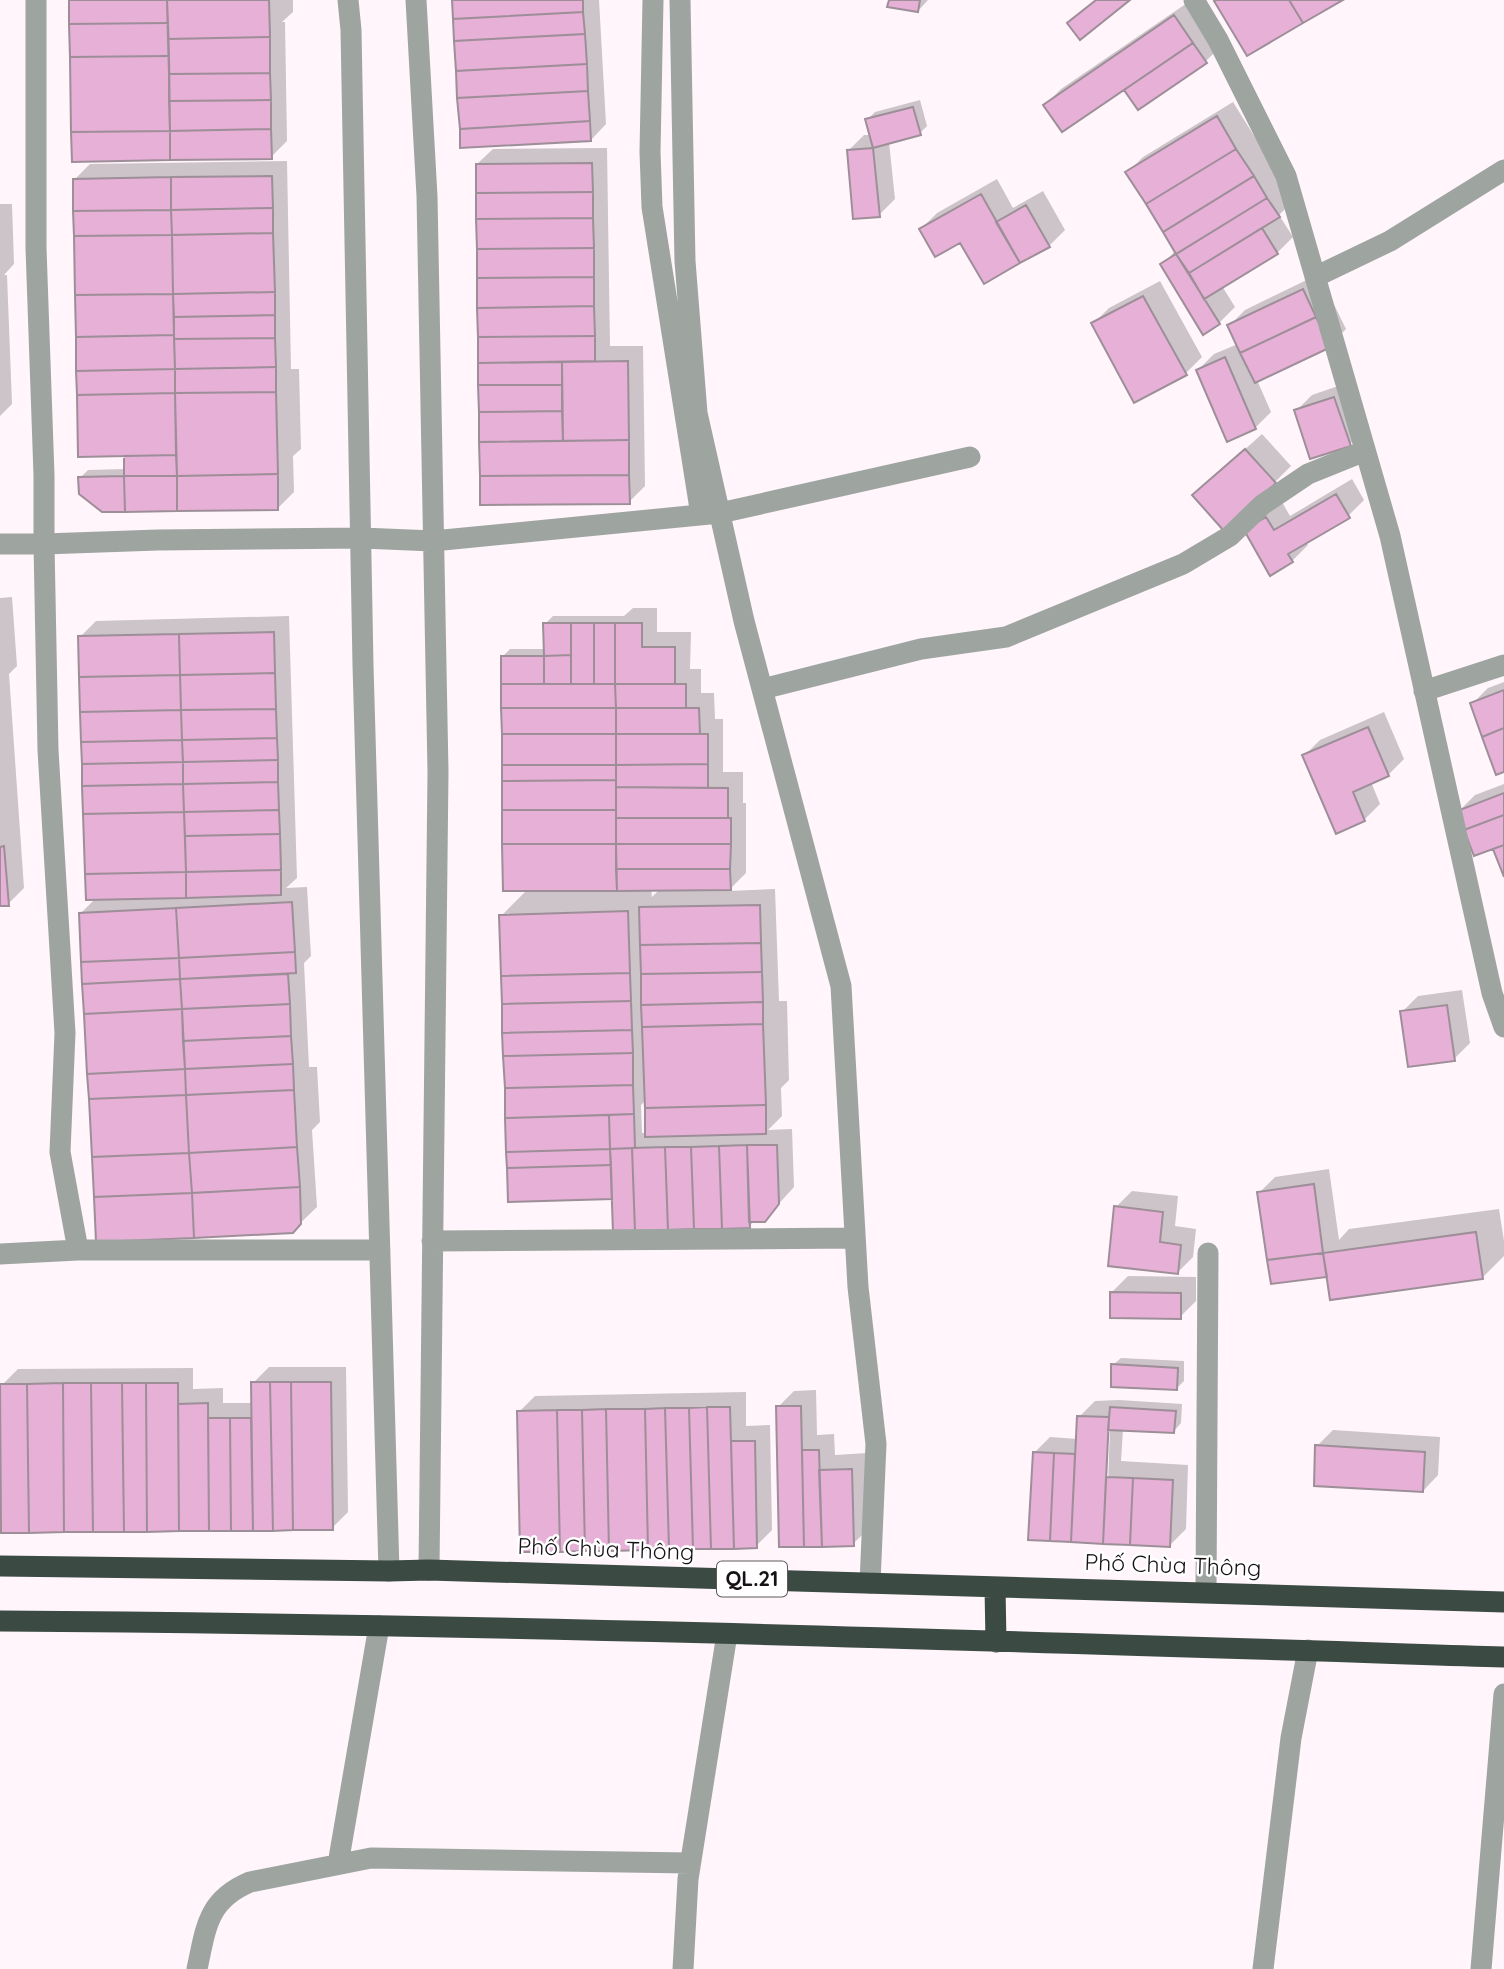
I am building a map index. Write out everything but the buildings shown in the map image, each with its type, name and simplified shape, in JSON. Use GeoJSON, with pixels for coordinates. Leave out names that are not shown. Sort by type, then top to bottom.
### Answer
{"type":"FeatureCollection","features":[{"type":"Feature","properties":{"kind":"highway","name":"Phố Chùa Thông"},"geometry":{"type":"LineString","coordinates":[[0,1566],[389,1572],[429,1570],[1504,1602]]}},
{"type":"Feature","properties":{"kind":"highway"},"geometry":{"type":"LineString","coordinates":[[995,1587],[996,1642]]}},
{"type":"Feature","properties":{"kind":"highway"},"geometry":{"type":"LineString","coordinates":[[0,1621],[243,1622],[1504,1657]]}},
{"type":"Feature","properties":{"kind":"street"},"geometry":{"type":"LineString","coordinates":[[36,0],[36,248],[44,475],[48,750],[65,1033],[60,1152],[78,1250]]}},
{"type":"Feature","properties":{"kind":"street"},"geometry":{"type":"LineString","coordinates":[[348,0],[351,30],[363,665],[389,1572]]}},
{"type":"Feature","properties":{"kind":"street"},"geometry":{"type":"LineString","coordinates":[[416,0],[427,196],[438,772],[429,1570]]}},
{"type":"Feature","properties":{"kind":"street"},"geometry":{"type":"LineString","coordinates":[[653,0],[650,152],[652,207],[710,514],[744,621],[841,986],[858,1287],[876,1444],[870,1583]]}},
{"type":"Feature","properties":{"kind":"street"},"geometry":{"type":"LineString","coordinates":[[680,0],[684,248],[697,413],[710,514]]}},
{"type":"Feature","properties":{"kind":"street"},"geometry":{"type":"LineString","coordinates":[[1194,0],[1286,176],[1390,536],[1492,993],[1504,1027]]}},
{"type":"Feature","properties":{"kind":"street"},"geometry":{"type":"LineString","coordinates":[[1314,277],[1390,241],[1504,170]]}},
{"type":"Feature","properties":{"kind":"street"},"geometry":{"type":"LineString","coordinates":[[762,689],[920,649],[1006,637],[1183,564],[1230,536],[1262,505],[1308,474],[1365,450]]}},
{"type":"Feature","properties":{"kind":"street"},"geometry":{"type":"LineString","coordinates":[[0,544],[362,538],[433,541],[710,514],[970,457]]}},
{"type":"Feature","properties":{"kind":"street"},"geometry":{"type":"LineString","coordinates":[[1424,691],[1504,665]]}},
{"type":"Feature","properties":{"kind":"street"},"geometry":{"type":"LineString","coordinates":[[432,1241],[855,1238]]}},
{"type":"Feature","properties":{"kind":"street"},"geometry":{"type":"LineString","coordinates":[[0,1254],[78,1250],[380,1250]]}},
{"type":"Feature","properties":{"kind":"street"},"geometry":{"type":"LineString","coordinates":[[1206,1592],[1208,1253]]}},
{"type":"Feature","properties":{"kind":"street"},"geometry":{"type":"LineString","coordinates":[[338,1864],[379,1626]]}},
{"type":"Feature","properties":{"kind":"street"},"geometry":{"type":"LineString","coordinates":[[683,1969],[690,1863],[727,1634]]}},
{"type":"Feature","properties":{"kind":"street"},"geometry":{"type":"LineString","coordinates":[[1263,1969],[1291,1738],[1308,1650]]}},
{"type":"Feature","properties":{"kind":"street"},"geometry":{"type":"LineString","coordinates":[[1481,1969],[1495,1920],[1504,1694]]}},
{"type":"Feature","properties":{"kind":"street"},"geometry":{"type":"LineString","coordinates":[[197,1969],[208,1921],[219,1903],[233,1889],[250,1882],[371,1858],[690,1863]]}}]}
